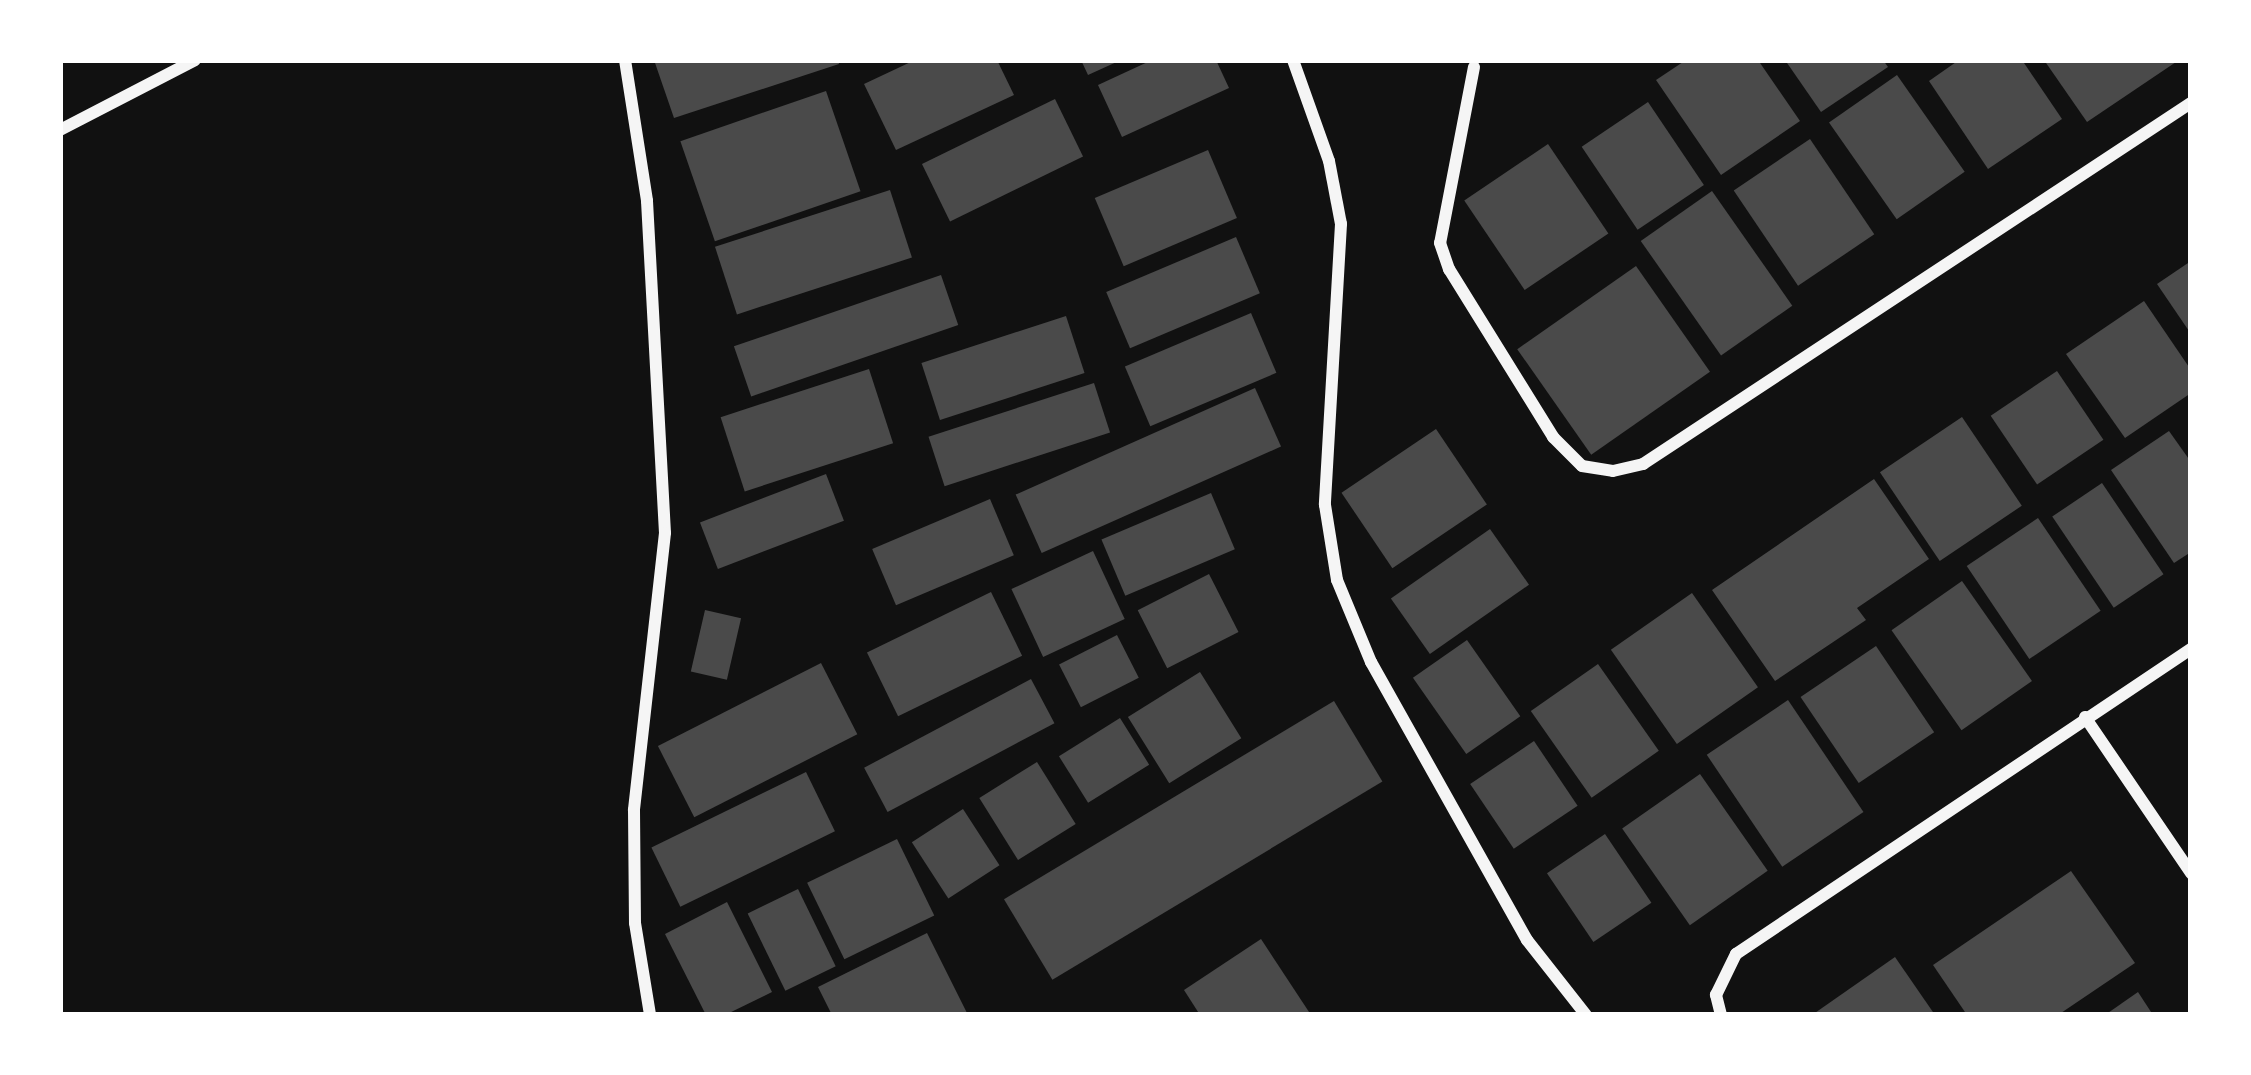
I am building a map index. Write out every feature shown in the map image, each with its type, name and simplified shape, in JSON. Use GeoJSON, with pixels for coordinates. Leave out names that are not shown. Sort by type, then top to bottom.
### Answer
{"type":"FeatureCollection","features":[{"type":"Feature","properties":{"kind":"street"},"geometry":{"type":"LineString","coordinates":[[60,130],[195,60]]}},
{"type":"Feature","properties":{"kind":"street"},"geometry":{"type":"LineString","coordinates":[[625,60],[647,201],[665,533],[634,810],[635,923],[650,1015]]}},
{"type":"Feature","properties":{"kind":"street"},"geometry":{"type":"LineString","coordinates":[[1293,60],[1329,161],[1341,224],[1324,506],[1337,580],[1371,662],[1527,940],[1586,1015]]}},
{"type":"Feature","properties":{"kind":"street"},"geometry":{"type":"LineString","coordinates":[[1476,62],[1440,243],[1449,269],[1553,437],[1582,466],[1613,471],[1643,464],[2191,103]]}},
{"type":"Feature","properties":{"kind":"street"},"geometry":{"type":"LineString","coordinates":[[1720,1015],[1716,995],[1736,953],[2191,650]]}},
{"type":"Feature","properties":{"kind":"street"},"geometry":{"type":"LineString","coordinates":[[2085,717],[2191,873]]}},
{"type":"Feature","properties":{"kind":"building"},"geometry":{"type":"Polygon","coordinates":[[[654,60],[838,60],[839,64],[674,118],[654,60]]]}},
{"type":"Feature","properties":{"kind":"building"},"geometry":{"type":"Polygon","coordinates":[[[915,60],[997,60],[1014,95],[896,150],[864,84],[915,60]]]}},
{"type":"Feature","properties":{"kind":"building"},"geometry":{"type":"Polygon","coordinates":[[[1081,60],[1121,60],[1088,75],[1081,60]]]}},
{"type":"Feature","properties":{"kind":"building"},"geometry":{"type":"Polygon","coordinates":[[[1152,60],[1216,60],[1229,88],[1122,137],[1098,85],[1152,60]]]}},
{"type":"Feature","properties":{"kind":"building"},"geometry":{"type":"Polygon","coordinates":[[[1686,60],[1758,60],[1800,121],[1721,175],[1656,80],[1686,60]]]}},
{"type":"Feature","properties":{"kind":"building"},"geometry":{"type":"Polygon","coordinates":[[[1785,60],[1883,60],[1888,67],[1821,112],[1785,60]]]}},
{"type":"Feature","properties":{"kind":"building"},"geometry":{"type":"Polygon","coordinates":[[[1959,60],[2022,60],[2062,119],[1988,169],[1929,81],[1959,60]]]}},
{"type":"Feature","properties":{"kind":"building"},"geometry":{"type":"Polygon","coordinates":[[[2044,60],[2179,60],[2087,122],[2044,60]]]}},
{"type":"Feature","properties":{"kind":"building"},"geometry":{"type":"Polygon","coordinates":[[[1897,75],[1965,172],[1897,219],[1829,123],[1897,75]]]}},
{"type":"Feature","properties":{"kind":"building"},"geometry":{"type":"Polygon","coordinates":[[[826,91],[861,191],[715,241],[680,141],[826,91]]]}},
{"type":"Feature","properties":{"kind":"building"},"geometry":{"type":"Polygon","coordinates":[[[1055,99],[1083,157],[950,221],[922,164],[1055,99]]]}},
{"type":"Feature","properties":{"kind":"building"},"geometry":{"type":"Polygon","coordinates":[[[1648,102],[1704,185],[1638,230],[1582,147],[1648,102]]]}},
{"type":"Feature","properties":{"kind":"building"},"geometry":{"type":"Polygon","coordinates":[[[1810,139],[1874,234],[1798,286],[1734,190],[1810,139]]]}},
{"type":"Feature","properties":{"kind":"building"},"geometry":{"type":"Polygon","coordinates":[[[1548,144],[1608,234],[1525,290],[1464,200],[1548,144]]]}},
{"type":"Feature","properties":{"kind":"building"},"geometry":{"type":"Polygon","coordinates":[[[1208,150],[1237,218],[1124,266],[1095,198],[1208,150]]]}},
{"type":"Feature","properties":{"kind":"building"},"geometry":{"type":"Polygon","coordinates":[[[890,190],[912,258],[737,314],[715,247],[890,190]]]}},
{"type":"Feature","properties":{"kind":"building"},"geometry":{"type":"Polygon","coordinates":[[[1712,191],[1792,306],[1721,356],[1641,241],[1712,191]]]}},
{"type":"Feature","properties":{"kind":"building"},"geometry":{"type":"Polygon","coordinates":[[[1236,237],[1260,293],[1130,348],[1106,292],[1236,237]]]}},
{"type":"Feature","properties":{"kind":"building"},"geometry":{"type":"Polygon","coordinates":[[[2191,261],[2191,334],[2157,284],[2191,261]]]}},
{"type":"Feature","properties":{"kind":"building"},"geometry":{"type":"Polygon","coordinates":[[[1636,266],[1710,372],[1591,455],[1517,349],[1636,266]]]}},
{"type":"Feature","properties":{"kind":"building"},"geometry":{"type":"Polygon","coordinates":[[[941,275],[958,325],[751,396],[734,346],[941,275]]]}},
{"type":"Feature","properties":{"kind":"building"},"geometry":{"type":"Polygon","coordinates":[[[2144,301],[2191,370],[2191,393],[2125,438],[2066,354],[2144,301]]]}},
{"type":"Feature","properties":{"kind":"building"},"geometry":{"type":"Polygon","coordinates":[[[1251,313],[1276,373],[1150,426],[1125,367],[1251,313]]]}},
{"type":"Feature","properties":{"kind":"building"},"geometry":{"type":"Polygon","coordinates":[[[1066,316],[1085,373],[940,420],[921,363],[1066,316]]]}},
{"type":"Feature","properties":{"kind":"building"},"geometry":{"type":"Polygon","coordinates":[[[869,369],[893,443],[745,491],[721,417],[869,369]]]}},
{"type":"Feature","properties":{"kind":"building"},"geometry":{"type":"Polygon","coordinates":[[[2057,371],[2103,440],[2037,485],[1991,416],[2057,371]]]}},
{"type":"Feature","properties":{"kind":"building"},"geometry":{"type":"Polygon","coordinates":[[[1094,383],[1110,432],[945,486],[929,437],[1094,383]]]}},
{"type":"Feature","properties":{"kind":"building"},"geometry":{"type":"Polygon","coordinates":[[[1255,388],[1281,446],[1042,553],[1016,495],[1255,388]]]}},
{"type":"Feature","properties":{"kind":"building"},"geometry":{"type":"Polygon","coordinates":[[[1962,417],[2022,506],[1940,561],[1880,472],[1962,417]]]}},
{"type":"Feature","properties":{"kind":"building"},"geometry":{"type":"Polygon","coordinates":[[[1436,429],[1487,504],[1392,568],[1341,493],[1436,429]]]}},
{"type":"Feature","properties":{"kind":"building"},"geometry":{"type":"Polygon","coordinates":[[[2169,431],[2191,462],[2191,552],[2174,563],[2111,470],[2169,431]]]}},
{"type":"Feature","properties":{"kind":"building"},"geometry":{"type":"Polygon","coordinates":[[[826,474],[844,521],[718,569],[700,522],[826,474]]]}},
{"type":"Feature","properties":{"kind":"building"},"geometry":{"type":"Polygon","coordinates":[[[1874,479],[1929,559],[1857,608],[1866,620],[1775,681],[1712,590],[1874,479]]]}},
{"type":"Feature","properties":{"kind":"building"},"geometry":{"type":"Polygon","coordinates":[[[2102,483],[2164,574],[2114,608],[2052,517],[2102,483]]]}},
{"type":"Feature","properties":{"kind":"building"},"geometry":{"type":"Polygon","coordinates":[[[1211,493],[1235,549],[1125,596],[1101,539],[1211,493]]]}},
{"type":"Feature","properties":{"kind":"building"},"geometry":{"type":"Polygon","coordinates":[[[990,499],[1014,555],[896,605],[872,549],[990,499]]]}},
{"type":"Feature","properties":{"kind":"building"},"geometry":{"type":"Polygon","coordinates":[[[2038,518],[2101,611],[2029,659],[1967,566],[2038,518]]]}},
{"type":"Feature","properties":{"kind":"building"},"geometry":{"type":"Polygon","coordinates":[[[1490,529],[1529,585],[1430,654],[1391,598],[1490,529]]]}},
{"type":"Feature","properties":{"kind":"building"},"geometry":{"type":"Polygon","coordinates":[[[1093,551],[1125,619],[1043,657],[1011,589],[1093,551]]]}},
{"type":"Feature","properties":{"kind":"building"},"geometry":{"type":"Polygon","coordinates":[[[1209,574],[1239,632],[1167,668],[1138,610],[1209,574]]]}},
{"type":"Feature","properties":{"kind":"building"},"geometry":{"type":"Polygon","coordinates":[[[1962,581],[2032,681],[1962,730],[1892,630],[1962,581]]]}},
{"type":"Feature","properties":{"kind":"building"},"geometry":{"type":"Polygon","coordinates":[[[991,592],[1022,656],[898,716],[867,652],[991,592]]]}},
{"type":"Feature","properties":{"kind":"building"},"geometry":{"type":"Polygon","coordinates":[[[1692,593],[1758,687],[1677,744],[1611,650],[1692,593]]]}},
{"type":"Feature","properties":{"kind":"building"},"geometry":{"type":"Polygon","coordinates":[[[705,610],[741,618],[727,680],[691,671],[705,610]]]}},
{"type":"Feature","properties":{"kind":"building"},"geometry":{"type":"Polygon","coordinates":[[[1117,635],[1139,678],[1081,707],[1059,665],[1117,635]]]}},
{"type":"Feature","properties":{"kind":"building"},"geometry":{"type":"Polygon","coordinates":[[[1467,640],[1520,716],[1466,754],[1413,678],[1467,640]]]}},
{"type":"Feature","properties":{"kind":"building"},"geometry":{"type":"Polygon","coordinates":[[[1876,646],[1934,732],[1859,783],[1801,697],[1876,646]]]}},
{"type":"Feature","properties":{"kind":"building"},"geometry":{"type":"Polygon","coordinates":[[[821,663],[857,734],[694,817],[658,746],[821,663]]]}},
{"type":"Feature","properties":{"kind":"building"},"geometry":{"type":"Polygon","coordinates":[[[1598,664],[1659,751],[1592,798],[1531,711],[1598,664]]]}},
{"type":"Feature","properties":{"kind":"building"},"geometry":{"type":"Polygon","coordinates":[[[1200,672],[1241,738],[1169,783],[1128,717],[1200,672]]]}},
{"type":"Feature","properties":{"kind":"building"},"geometry":{"type":"Polygon","coordinates":[[[1031,679],[1054,723],[888,812],[864,768],[1031,679]]]}},
{"type":"Feature","properties":{"kind":"building"},"geometry":{"type":"Polygon","coordinates":[[[1788,700],[1863,812],[1782,867],[1707,755],[1788,700]]]}},
{"type":"Feature","properties":{"kind":"building"},"geometry":{"type":"Polygon","coordinates":[[[1334,701],[1382,782],[1052,980],[1004,899],[1334,701]]]}},
{"type":"Feature","properties":{"kind":"building"},"geometry":{"type":"Polygon","coordinates":[[[1120,718],[1149,765],[1088,803],[1059,756],[1120,718]]]}},
{"type":"Feature","properties":{"kind":"building"},"geometry":{"type":"Polygon","coordinates":[[[1534,741],[1578,806],[1514,849],[1470,784],[1534,741]]]}},
{"type":"Feature","properties":{"kind":"building"},"geometry":{"type":"Polygon","coordinates":[[[1037,762],[1076,824],[1018,860],[979,798],[1037,762]]]}},
{"type":"Feature","properties":{"kind":"building"},"geometry":{"type":"Polygon","coordinates":[[[806,772],[835,831],[680,907],[651,847],[806,772]]]}},
{"type":"Feature","properties":{"kind":"building"},"geometry":{"type":"Polygon","coordinates":[[[1700,774],[1768,871],[1690,925],[1622,828],[1700,774]]]}},
{"type":"Feature","properties":{"kind":"building"},"geometry":{"type":"Polygon","coordinates":[[[963,809],[999,865],[948,898],[912,842],[963,809]]]}},
{"type":"Feature","properties":{"kind":"building"},"geometry":{"type":"Polygon","coordinates":[[[1605,834],[1651,903],[1593,942],[1547,873],[1605,834]]]}},
{"type":"Feature","properties":{"kind":"building"},"geometry":{"type":"Polygon","coordinates":[[[897,839],[934,915],[844,959],[807,883],[897,839]]]}},
{"type":"Feature","properties":{"kind":"building"},"geometry":{"type":"Polygon","coordinates":[[[2071,871],[2135,963],[2058,1015],[1967,1015],[1933,965],[2071,871]]]}},
{"type":"Feature","properties":{"kind":"building"},"geometry":{"type":"Polygon","coordinates":[[[798,889],[836,966],[785,991],[748,914],[798,889]]]}},
{"type":"Feature","properties":{"kind":"building"},"geometry":{"type":"Polygon","coordinates":[[[727,902],[772,992],[725,1015],[706,1015],[665,934],[727,902]]]}},
{"type":"Feature","properties":{"kind":"building"},"geometry":{"type":"Polygon","coordinates":[[[927,933],[968,1015],[832,1015],[818,987],[927,933]]]}},
{"type":"Feature","properties":{"kind":"building"},"geometry":{"type":"Polygon","coordinates":[[[1261,939],[1311,1015],[1200,1015],[1184,990],[1261,939]]]}},
{"type":"Feature","properties":{"kind":"building"},"geometry":{"type":"Polygon","coordinates":[[[1895,957],[1935,1015],[1812,1015],[1895,957]]]}},
{"type":"Feature","properties":{"kind":"building"},"geometry":{"type":"Polygon","coordinates":[[[2138,992],[2153,1015],[2105,1015],[2138,992]]]}}]}
